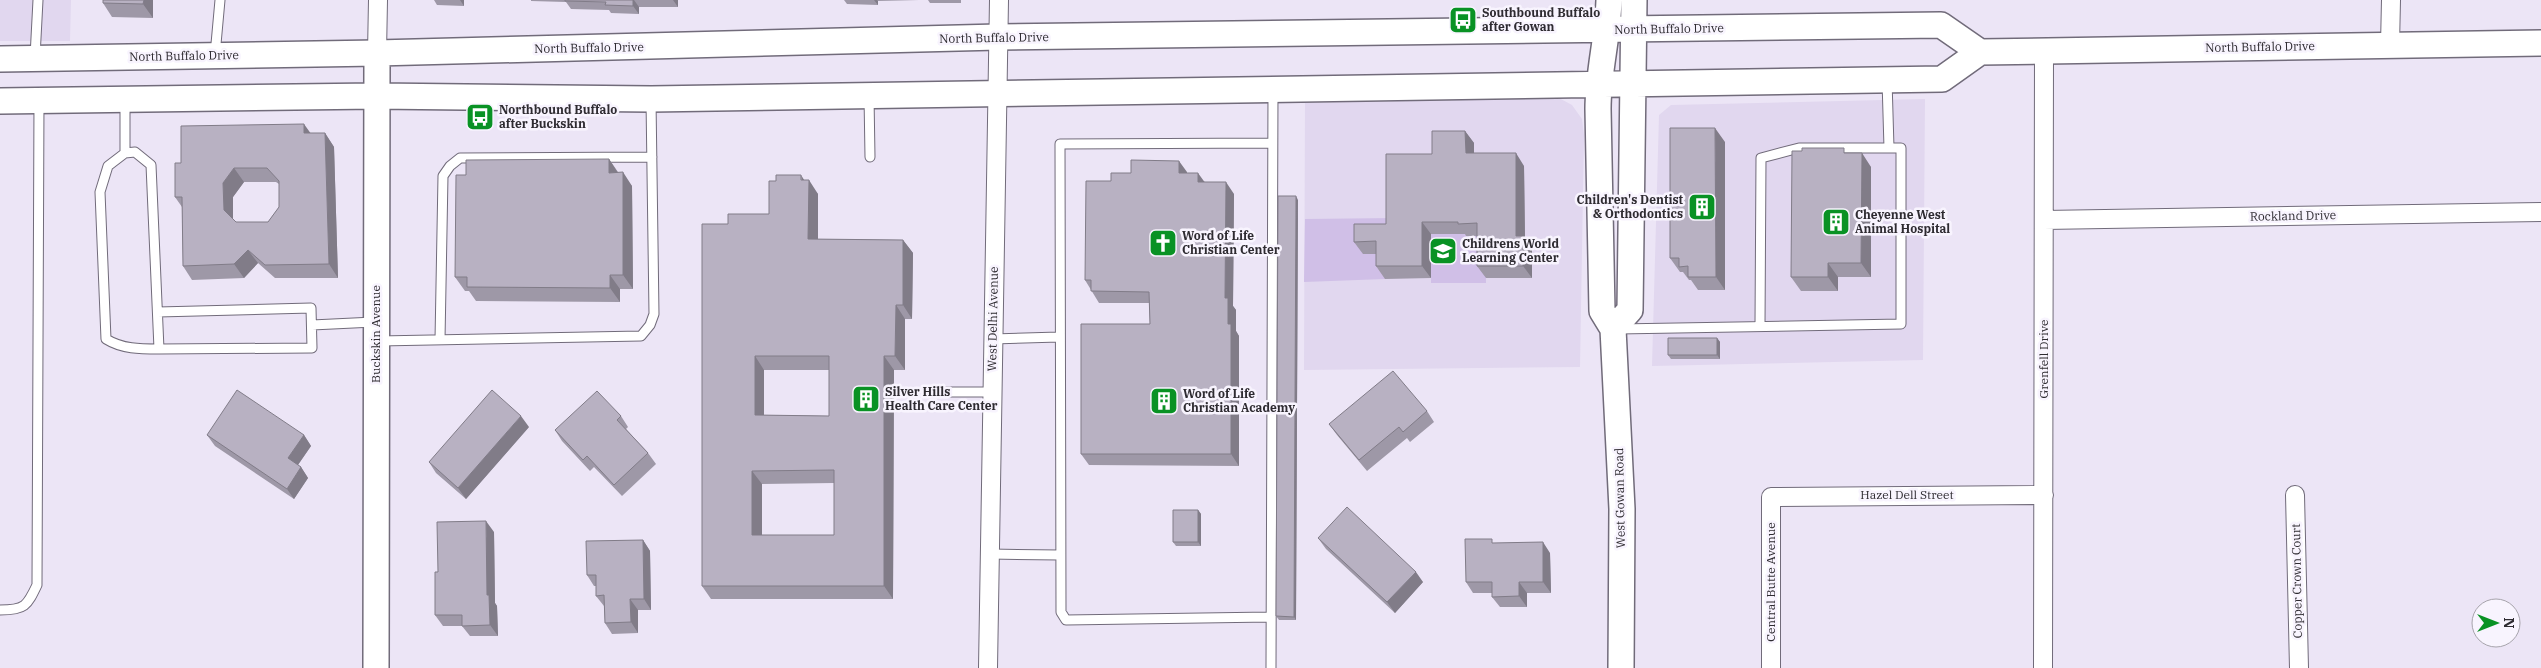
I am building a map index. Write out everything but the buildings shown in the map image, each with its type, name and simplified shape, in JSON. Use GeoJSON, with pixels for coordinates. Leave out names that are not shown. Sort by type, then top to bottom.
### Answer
{"type":"FeatureCollection","features":[{"type":"Feature","properties":{"kind":"main road","name":"West Gowan Road"},"geometry":{"type":"LineString","coordinates":[[1609,0],[1608,30],[1598,84],[1602,311],[1613,329],[1622,509],[1621,668]]}},
{"type":"Feature","properties":{"kind":"main road"},"geometry":{"type":"LineString","coordinates":[[1613,329],[1630,310],[1631,83],[1634,0]]}},
{"type":"Feature","properties":{"kind":"main road","name":"North Buffalo Drive"},"geometry":{"type":"LineString","coordinates":[[0,59],[377,54],[998,37],[1941,25],[1980,52],[2541,43]]}},
{"type":"Feature","properties":{"kind":"main road"},"geometry":{"type":"LineString","coordinates":[[0,101],[376,96],[651,99],[996,92],[1942,79],[1980,52]]}},
{"type":"Feature","properties":{"kind":"main road","name":"Buckskin Avenue"},"geometry":{"type":"LineString","coordinates":[[376,668],[377,54]]}},
{"type":"Feature","properties":{"kind":"street","name":"Buckskin Avenue"},"geometry":{"type":"LineString","coordinates":[[377,54],[378,0]]}},
{"type":"Feature","properties":{"kind":"street","name":"West Delhi Avenue"},"geometry":{"type":"LineString","coordinates":[[988,668],[999,0]]}},
{"type":"Feature","properties":{"kind":"street"},"geometry":{"type":"LineString","coordinates":[[2390,45],[2391,0]]}},
{"type":"Feature","properties":{"kind":"street","name":"Grenfell Drive"},"geometry":{"type":"LineString","coordinates":[[2043,668],[2044,50]]}},
{"type":"Feature","properties":{"kind":"street","name":"Rockland Drive"},"geometry":{"type":"LineString","coordinates":[[2044,220],[2541,212]]}},
{"type":"Feature","properties":{"kind":"street","name":"Hazel Dell Street"},"geometry":{"type":"LineString","coordinates":[[1771,497],[2044,495]]}},
{"type":"Feature","properties":{"kind":"street","name":"Copper Crown Court"},"geometry":{"type":"LineString","coordinates":[[2296,495],[2300,668]]}},
{"type":"Feature","properties":{"kind":"street","name":"Central Butte Avenue"},"geometry":{"type":"LineString","coordinates":[[1771,497],[1771,668]]}},
{"type":"Feature","properties":{"kind":"lane"},"geometry":{"type":"LineString","coordinates":[[35,59],[38,0]]}},
{"type":"Feature","properties":{"kind":"lane"},"geometry":{"type":"LineString","coordinates":[[215,55],[220,0]]}},
{"type":"Feature","properties":{"kind":"lane"},"geometry":{"type":"LineString","coordinates":[[1887,80],[1889,148]]}},
{"type":"Feature","properties":{"kind":"lane"},"geometry":{"type":"LineString","coordinates":[[1271,668],[1272,143],[1274,88]]}},
{"type":"Feature","properties":{"kind":"lane"},"geometry":{"type":"LineString","coordinates":[[870,96],[870,157]]}},
{"type":"Feature","properties":{"kind":"lane"},"geometry":{"type":"LineString","coordinates":[[312,325],[440,340],[641,336],[650,325],[654,314],[651,99]]}},
{"type":"Feature","properties":{"kind":"lane"},"geometry":{"type":"LineString","coordinates":[[124,100],[125,153]]}},
{"type":"Feature","properties":{"kind":"lane"},"geometry":{"type":"LineString","coordinates":[[0,610],[18,610],[28,603],[37,584],[39,101]]}},
{"type":"Feature","properties":{"kind":"lane"},"geometry":{"type":"LineString","coordinates":[[1270,617],[1066,620],[1061,612],[1059,555],[1059,338],[1060,144],[1272,143]]}},
{"type":"Feature","properties":{"kind":"lane"},"geometry":{"type":"LineString","coordinates":[[1613,329],[1901,324],[1901,148],[1799,148],[1761,158],[1760,326]]}},
{"type":"Feature","properties":{"kind":"lane"},"geometry":{"type":"LineString","coordinates":[[158,312],[311,308],[312,348],[159,349],[117,346],[106,339],[100,192],[108,166],[125,153],[135,152],[151,165],[159,349]]}},
{"type":"Feature","properties":{"kind":"lane"},"geometry":{"type":"LineString","coordinates":[[440,340],[444,176],[450,166],[460,158],[652,157]]}},
{"type":"Feature","properties":{"kind":"lane"},"geometry":{"type":"LineString","coordinates":[[992,339],[1059,338]]}},
{"type":"Feature","properties":{"kind":"lane"},"geometry":{"type":"LineString","coordinates":[[935,392],[992,392]]}},
{"type":"Feature","properties":{"kind":"lane"},"geometry":{"type":"LineString","coordinates":[[990,554],[1059,555]]}},
{"type":"Feature","properties":{"kind":"shaded area"},"geometry":{"type":"Polygon","coordinates":[[[0,0],[71,0],[70,41],[0,41],[0,0]]]}},
{"type":"Feature","properties":{"kind":"shaded area","name":"Childrens World Learning Center"},"geometry":{"type":"Polygon","coordinates":[[[1559,98],[1572,105],[1582,119],[1584,135],[1580,367],[1304,370],[1305,103],[1559,98]]]}},
{"type":"Feature","properties":{"kind":"shaded area"},"geometry":{"type":"Polygon","coordinates":[[[1925,99],[1923,360],[1652,366],[1659,115],[1671,105],[1925,99]]]}},
{"type":"Feature","properties":{"kind":"shaded area"},"geometry":{"type":"Polygon","coordinates":[[[1431,205],[1485,205],[1486,283],[1431,283],[1431,205]]]}},
{"type":"Feature","properties":{"kind":"shaded area"},"geometry":{"type":"Polygon","coordinates":[[[1395,218],[1385,249],[1385,279],[1304,282],[1305,219],[1395,218]]]}},
{"type":"Feature","properties":{"kind":"place","name":"Southbound Buffalo after Gowan"},"geometry":{"type":"Point","coordinates":[1463,20]}},
{"type":"Feature","properties":{"kind":"place","name":"Northbound Buffalo after Buckskin"},"geometry":{"type":"Point","coordinates":[480,117]}},
{"type":"Feature","properties":{"kind":"place","name":"Children's Dentist & Orthodontics"},"geometry":{"type":"Point","coordinates":[1702,207]}},
{"type":"Feature","properties":{"kind":"place","name":"Cheyenne West Animal Hospital"},"geometry":{"type":"Point","coordinates":[1836,222]}},
{"type":"Feature","properties":{"kind":"place","name":"Word of Life Christian Center"},"geometry":{"type":"Point","coordinates":[1163,243]}},
{"type":"Feature","properties":{"kind":"place","name":"Childrens World Learning Center"},"geometry":{"type":"Point","coordinates":[1443,251]}},
{"type":"Feature","properties":{"kind":"place","name":"Silver Hills Health Care Center"},"geometry":{"type":"Point","coordinates":[866,399]}},
{"type":"Feature","properties":{"kind":"place","name":"Word of Life Christian Academy"},"geometry":{"type":"Point","coordinates":[1164,401]}}]}
